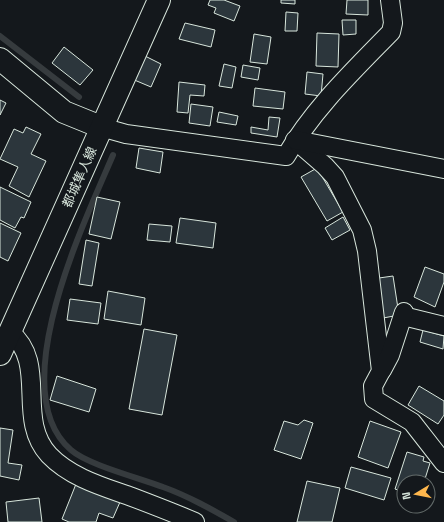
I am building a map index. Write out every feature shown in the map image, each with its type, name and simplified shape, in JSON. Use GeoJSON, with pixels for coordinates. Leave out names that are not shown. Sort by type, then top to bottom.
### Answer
{"type":"FeatureCollection","features":[{"type":"Feature","properties":{"kind":"main road","name":"都城隼人線"},"geometry":{"type":"LineString","coordinates":[[0,354],[159,0]]}},
{"type":"Feature","properties":{"kind":"main road"},"geometry":{"type":"LineString","coordinates":[[0,59],[64,112],[101,127]]}},
{"type":"Feature","properties":{"kind":"street"},"geometry":{"type":"LineString","coordinates":[[101,127],[126,134],[286,156],[296,140],[327,100],[391,32],[393,23],[390,0]]}},
{"type":"Feature","properties":{"kind":"street"},"geometry":{"type":"LineString","coordinates":[[296,140],[444,169]]}},
{"type":"Feature","properties":{"kind":"street"},"geometry":{"type":"LineString","coordinates":[[296,140],[335,177],[362,230],[367,251],[381,371]]}},
{"type":"Feature","properties":{"kind":"street"},"geometry":{"type":"LineString","coordinates":[[444,326],[403,314],[390,355],[373,386],[374,399],[412,422],[444,463]]}},
{"type":"Feature","properties":{"kind":"street"},"geometry":{"type":"LineString","coordinates":[[10,332],[20,340],[28,356],[31,370],[31,411],[35,433],[48,454],[66,469],[90,482],[195,522]]}},
{"type":"Feature","properties":{"kind":"building"},"geometry":{"type":"Polygon","coordinates":[[[210,0],[224,0],[240,6],[234,21],[214,13],[216,8],[208,5],[210,0]]]}},
{"type":"Feature","properties":{"kind":"building"},"geometry":{"type":"Polygon","coordinates":[[[281,0],[295,0],[295,4],[281,3],[281,0]]]}},
{"type":"Feature","properties":{"kind":"building"},"geometry":{"type":"Polygon","coordinates":[[[347,0],[368,0],[368,15],[346,14],[347,0]]]}},
{"type":"Feature","properties":{"kind":"building"},"geometry":{"type":"Polygon","coordinates":[[[286,12],[298,13],[297,31],[285,31],[286,12]]]}},
{"type":"Feature","properties":{"kind":"building"},"geometry":{"type":"Polygon","coordinates":[[[342,20],[356,20],[356,34],[343,35],[342,20]]]}},
{"type":"Feature","properties":{"kind":"building"},"geometry":{"type":"Polygon","coordinates":[[[185,23],[215,30],[211,47],[179,39],[185,23]]]}},
{"type":"Feature","properties":{"kind":"building"},"geometry":{"type":"Polygon","coordinates":[[[317,33],[339,34],[338,67],[316,66],[317,33]]]}},
{"type":"Feature","properties":{"kind":"building"},"geometry":{"type":"Polygon","coordinates":[[[254,34],[271,37],[267,64],[250,62],[254,34]]]}},
{"type":"Feature","properties":{"kind":"building"},"geometry":{"type":"Polygon","coordinates":[[[64,47],[93,70],[80,85],[52,63],[64,47]]]}},
{"type":"Feature","properties":{"kind":"building"},"geometry":{"type":"Polygon","coordinates":[[[143,55],[161,64],[151,87],[132,79],[143,55]]]}},
{"type":"Feature","properties":{"kind":"building"},"geometry":{"type":"Polygon","coordinates":[[[224,64],[236,67],[232,88],[219,86],[224,64]]]}},
{"type":"Feature","properties":{"kind":"building"},"geometry":{"type":"Polygon","coordinates":[[[243,65],[260,68],[258,80],[241,77],[243,65]]]}},
{"type":"Feature","properties":{"kind":"building"},"geometry":{"type":"Polygon","coordinates":[[[307,72],[323,74],[321,96],[305,94],[307,72]]]}},
{"type":"Feature","properties":{"kind":"building"},"geometry":{"type":"Polygon","coordinates":[[[179,82],[205,85],[204,96],[190,95],[188,113],[177,112],[179,82]]]}},
{"type":"Feature","properties":{"kind":"building"},"geometry":{"type":"Polygon","coordinates":[[[255,88],[285,92],[283,109],[253,106],[255,88]]]}},
{"type":"Feature","properties":{"kind":"building"},"geometry":{"type":"Polygon","coordinates":[[[0,100],[6,103],[0,115],[0,100]]]}},
{"type":"Feature","properties":{"kind":"building"},"geometry":{"type":"Polygon","coordinates":[[[191,104],[213,107],[210,126],[189,123],[191,104]]]}},
{"type":"Feature","properties":{"kind":"building"},"geometry":{"type":"Polygon","coordinates":[[[219,112],[238,116],[236,125],[217,122],[219,112]]]}},
{"type":"Feature","properties":{"kind":"building"},"geometry":{"type":"Polygon","coordinates":[[[269,117],[280,118],[277,137],[251,133],[251,127],[268,130],[269,117]]]}},
{"type":"Feature","properties":{"kind":"building"},"geometry":{"type":"Polygon","coordinates":[[[26,127],[41,134],[31,154],[46,161],[29,197],[9,186],[18,167],[0,159],[14,129],[23,133],[26,127]]]}},
{"type":"Feature","properties":{"kind":"building"},"geometry":{"type":"Polygon","coordinates":[[[139,148],[163,152],[160,173],[136,168],[139,148]]]}},
{"type":"Feature","properties":{"kind":"building"},"geometry":{"type":"Polygon","coordinates":[[[317,168],[343,212],[327,221],[301,177],[317,168]]]}},
{"type":"Feature","properties":{"kind":"building"},"geometry":{"type":"Polygon","coordinates":[[[0,187],[31,202],[24,218],[21,217],[15,228],[0,220],[0,187]]]}},
{"type":"Feature","properties":{"kind":"building"},"geometry":{"type":"Polygon","coordinates":[[[97,197],[120,202],[111,239],[89,234],[97,197]]]}},
{"type":"Feature","properties":{"kind":"building"},"geometry":{"type":"Polygon","coordinates":[[[343,217],[350,230],[332,240],[325,228],[343,217]]]}},
{"type":"Feature","properties":{"kind":"building"},"geometry":{"type":"Polygon","coordinates":[[[180,218],[216,223],[213,248],[176,243],[180,218]]]}},
{"type":"Feature","properties":{"kind":"building"},"geometry":{"type":"Polygon","coordinates":[[[0,223],[21,233],[8,261],[0,257],[0,223]]]}},
{"type":"Feature","properties":{"kind":"building"},"geometry":{"type":"Polygon","coordinates":[[[149,224],[172,226],[170,242],[147,240],[149,224]]]}},
{"type":"Feature","properties":{"kind":"building"},"geometry":{"type":"Polygon","coordinates":[[[86,240],[99,243],[92,286],[79,284],[86,240]]]}},
{"type":"Feature","properties":{"kind":"building"},"geometry":{"type":"Polygon","coordinates":[[[425,267],[444,274],[444,282],[435,307],[414,297],[425,267]]]}},
{"type":"Feature","properties":{"kind":"building"},"geometry":{"type":"Polygon","coordinates":[[[393,276],[399,315],[378,319],[372,279],[393,276]]]}},
{"type":"Feature","properties":{"kind":"building"},"geometry":{"type":"Polygon","coordinates":[[[108,291],[145,298],[141,325],[104,319],[108,291]]]}},
{"type":"Feature","properties":{"kind":"building"},"geometry":{"type":"Polygon","coordinates":[[[70,299],[101,303],[98,324],[67,320],[70,299]]]}},
{"type":"Feature","properties":{"kind":"building"},"geometry":{"type":"Polygon","coordinates":[[[144,329],[177,335],[162,415],[129,409],[144,329]]]}},
{"type":"Feature","properties":{"kind":"building"},"geometry":{"type":"Polygon","coordinates":[[[423,330],[444,336],[443,349],[420,342],[423,330]]]}},
{"type":"Feature","properties":{"kind":"building"},"geometry":{"type":"Polygon","coordinates":[[[57,376],[96,389],[89,412],[50,400],[57,376]]]}},
{"type":"Feature","properties":{"kind":"building"},"geometry":{"type":"Polygon","coordinates":[[[419,386],[444,401],[444,415],[438,424],[408,405],[419,386]]]}},
{"type":"Feature","properties":{"kind":"building"},"geometry":{"type":"Polygon","coordinates":[[[304,420],[313,423],[301,459],[274,450],[284,421],[298,425],[304,420]]]}},
{"type":"Feature","properties":{"kind":"building"},"geometry":{"type":"Polygon","coordinates":[[[370,421],[401,432],[388,468],[358,457],[370,421]]]}},
{"type":"Feature","properties":{"kind":"building"},"geometry":{"type":"Polygon","coordinates":[[[0,428],[13,430],[8,463],[22,465],[19,480],[0,476],[0,428]]]}},
{"type":"Feature","properties":{"kind":"building"},"geometry":{"type":"Polygon","coordinates":[[[407,452],[424,457],[423,461],[430,463],[427,474],[400,474],[407,452]]]}},
{"type":"Feature","properties":{"kind":"building"},"geometry":{"type":"Polygon","coordinates":[[[351,467],[391,478],[384,500],[345,488],[351,467]]]}},
{"type":"Feature","properties":{"kind":"building"},"geometry":{"type":"Polygon","coordinates":[[[307,481],[340,488],[332,522],[297,522],[307,481]]]}},
{"type":"Feature","properties":{"kind":"building"},"geometry":{"type":"Polygon","coordinates":[[[76,484],[120,502],[113,518],[99,513],[96,522],[69,522],[62,519],[76,484]]]}},
{"type":"Feature","properties":{"kind":"building"},"geometry":{"type":"Polygon","coordinates":[[[39,498],[42,522],[8,522],[6,502],[39,498]]]}},
{"type":"Feature","properties":{"kind":"waterway"},"geometry":{"type":"LineString","coordinates":[[0,36],[79,97]]}},
{"type":"Feature","properties":{"kind":"waterway"},"geometry":{"type":"LineString","coordinates":[[113,155],[69,262],[56,305],[47,348],[45,388],[52,423],[71,450],[79,456],[115,471],[181,494],[234,522]]}}]}
